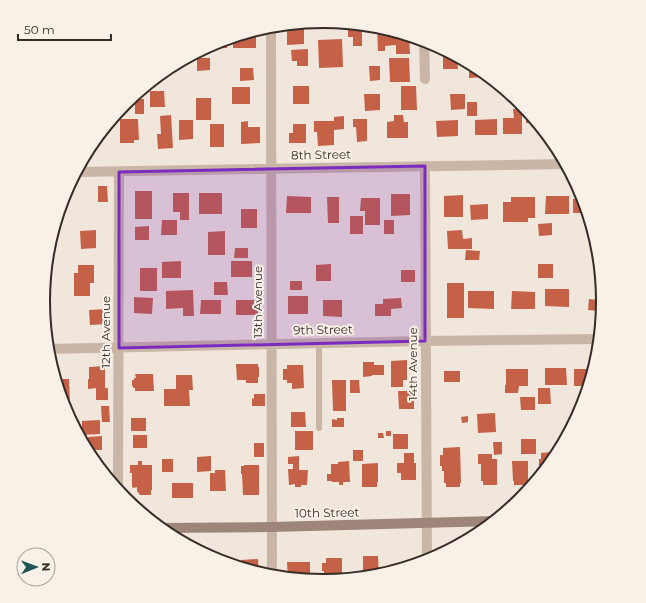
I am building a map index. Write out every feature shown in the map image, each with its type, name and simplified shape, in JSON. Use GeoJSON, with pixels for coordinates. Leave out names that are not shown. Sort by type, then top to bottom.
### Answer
{"type":"FeatureCollection","features":[{"type":"Feature","properties":{"kind":"street","name":"13th Avenue"},"geometry":{"type":"LineString","coordinates":[[271,33],[272,570]]}},
{"type":"Feature","properties":{"kind":"street"},"geometry":{"type":"LineString","coordinates":[[424,48],[425,79]]}},
{"type":"Feature","properties":{"kind":"street","name":"8th Street"},"geometry":{"type":"LineString","coordinates":[[82,172],[559,164]]}},
{"type":"Feature","properties":{"kind":"street","name":"14th Avenue"},"geometry":{"type":"LineString","coordinates":[[425,166],[427,554]]}},
{"type":"Feature","properties":{"kind":"street","name":"12th Avenue"},"geometry":{"type":"LineString","coordinates":[[118,483],[119,172]]}},
{"type":"Feature","properties":{"kind":"street","name":"9th Street"},"geometry":{"type":"LineString","coordinates":[[54,350],[594,338]]}},
{"type":"Feature","properties":{"kind":"street","name":"10th Street"},"geometry":{"type":"LineString","coordinates":[[170,528],[427,524],[485,521]]}},
{"type":"Feature","properties":{"kind":"lane"},"geometry":{"type":"LineString","coordinates":[[319,344],[319,428]]}},
{"type":"Feature","properties":{"kind":"highlighted area"},"geometry":{"type":"Polygon","coordinates":[[[425,166],[425,341],[119,348],[119,172],[425,166]]]}},
{"type":"Feature","properties":{"kind":"building"},"geometry":{"type":"Polygon","coordinates":[[[304,29],[304,44],[287,45],[287,30],[304,29]]]}},
{"type":"Feature","properties":{"kind":"building"},"geometry":{"type":"Polygon","coordinates":[[[348,29],[362,31],[362,46],[353,46],[353,37],[348,37],[348,29]]]}},
{"type":"Feature","properties":{"kind":"building"},"geometry":{"type":"Polygon","coordinates":[[[377,33],[409,42],[410,54],[396,54],[396,45],[385,46],[385,51],[378,51],[377,33]]]}},
{"type":"Feature","properties":{"kind":"building"},"geometry":{"type":"Polygon","coordinates":[[[256,36],[256,48],[233,48],[233,44],[256,36]]]}},
{"type":"Feature","properties":{"kind":"building"},"geometry":{"type":"Polygon","coordinates":[[[342,39],[343,67],[319,68],[318,40],[342,39]]]}},
{"type":"Feature","properties":{"kind":"building"},"geometry":{"type":"Polygon","coordinates":[[[308,49],[308,66],[297,66],[297,61],[292,61],[291,50],[308,49]]]}},
{"type":"Feature","properties":{"kind":"building"},"geometry":{"type":"Polygon","coordinates":[[[443,56],[458,64],[458,69],[443,69],[443,56]]]}},
{"type":"Feature","properties":{"kind":"building"},"geometry":{"type":"Polygon","coordinates":[[[210,58],[210,70],[197,71],[197,59],[210,58]]]}},
{"type":"Feature","properties":{"kind":"building"},"geometry":{"type":"Polygon","coordinates":[[[389,58],[409,58],[410,82],[390,82],[389,58]]]}},
{"type":"Feature","properties":{"kind":"building"},"geometry":{"type":"Polygon","coordinates":[[[369,66],[380,66],[380,80],[370,81],[369,66]]]}},
{"type":"Feature","properties":{"kind":"building"},"geometry":{"type":"Polygon","coordinates":[[[240,68],[253,68],[254,80],[240,81],[240,68]]]}},
{"type":"Feature","properties":{"kind":"building"},"geometry":{"type":"Polygon","coordinates":[[[469,70],[479,77],[469,78],[469,70]]]}},
{"type":"Feature","properties":{"kind":"building"},"geometry":{"type":"Polygon","coordinates":[[[293,86],[309,86],[309,104],[293,104],[293,86]]]}},
{"type":"Feature","properties":{"kind":"building"},"geometry":{"type":"Polygon","coordinates":[[[401,86],[416,86],[417,110],[401,110],[401,86]]]}},
{"type":"Feature","properties":{"kind":"building"},"geometry":{"type":"Polygon","coordinates":[[[232,87],[250,87],[250,104],[232,104],[232,87]]]}},
{"type":"Feature","properties":{"kind":"building"},"geometry":{"type":"Polygon","coordinates":[[[150,91],[164,91],[165,107],[150,107],[150,91]]]}},
{"type":"Feature","properties":{"kind":"building"},"geometry":{"type":"Polygon","coordinates":[[[364,94],[380,94],[380,110],[365,111],[364,94]]]}},
{"type":"Feature","properties":{"kind":"building"},"geometry":{"type":"Polygon","coordinates":[[[450,94],[465,94],[465,109],[451,110],[450,94]]]}},
{"type":"Feature","properties":{"kind":"building"},"geometry":{"type":"Polygon","coordinates":[[[196,98],[211,98],[211,120],[196,120],[196,98]]]}},
{"type":"Feature","properties":{"kind":"building"},"geometry":{"type":"Polygon","coordinates":[[[140,99],[144,99],[144,114],[135,114],[135,103],[140,99]]]}},
{"type":"Feature","properties":{"kind":"building"},"geometry":{"type":"Polygon","coordinates":[[[467,102],[477,102],[477,116],[467,116],[467,102]]]}},
{"type":"Feature","properties":{"kind":"building"},"geometry":{"type":"Polygon","coordinates":[[[513,109],[517,109],[522,114],[522,134],[503,134],[503,118],[514,118],[513,109]]]}},
{"type":"Feature","properties":{"kind":"building"},"geometry":{"type":"Polygon","coordinates":[[[171,115],[173,148],[158,149],[157,134],[161,134],[160,116],[171,115]]]}},
{"type":"Feature","properties":{"kind":"building"},"geometry":{"type":"Polygon","coordinates":[[[394,115],[403,115],[404,122],[408,122],[408,138],[387,138],[387,122],[394,121],[394,115]]]}},
{"type":"Feature","properties":{"kind":"building"},"geometry":{"type":"Polygon","coordinates":[[[344,116],[344,129],[334,130],[334,145],[318,146],[317,132],[314,132],[314,121],[334,121],[334,117],[344,116]]]}},
{"type":"Feature","properties":{"kind":"building"},"geometry":{"type":"Polygon","coordinates":[[[526,118],[531,123],[526,123],[526,118]]]}},
{"type":"Feature","properties":{"kind":"building"},"geometry":{"type":"Polygon","coordinates":[[[120,119],[138,119],[139,140],[134,140],[134,143],[120,143],[120,119]]]}},
{"type":"Feature","properties":{"kind":"building"},"geometry":{"type":"Polygon","coordinates":[[[353,119],[367,119],[367,141],[357,142],[356,127],[353,127],[353,119]]]}},
{"type":"Feature","properties":{"kind":"building"},"geometry":{"type":"Polygon","coordinates":[[[497,119],[497,135],[475,135],[475,120],[497,119]]]}},
{"type":"Feature","properties":{"kind":"building"},"geometry":{"type":"Polygon","coordinates":[[[179,120],[193,120],[193,139],[179,140],[179,120]]]}},
{"type":"Feature","properties":{"kind":"building"},"geometry":{"type":"Polygon","coordinates":[[[458,120],[458,136],[437,137],[436,121],[458,120]]]}},
{"type":"Feature","properties":{"kind":"building"},"geometry":{"type":"Polygon","coordinates":[[[248,121],[248,127],[260,127],[260,143],[241,144],[241,122],[248,121]]]}},
{"type":"Feature","properties":{"kind":"building"},"geometry":{"type":"Polygon","coordinates":[[[210,124],[224,124],[224,147],[210,147],[210,124]]]}},
{"type":"Feature","properties":{"kind":"building"},"geometry":{"type":"Polygon","coordinates":[[[293,124],[306,124],[306,143],[289,143],[289,133],[293,133],[293,124]]]}},
{"type":"Feature","properties":{"kind":"building"},"geometry":{"type":"Polygon","coordinates":[[[98,186],[107,186],[108,202],[98,202],[98,186]]]}},
{"type":"Feature","properties":{"kind":"building"},"geometry":{"type":"Polygon","coordinates":[[[135,191],[152,191],[152,219],[135,219],[135,191]]]}},
{"type":"Feature","properties":{"kind":"building"},"geometry":{"type":"Polygon","coordinates":[[[173,193],[189,193],[189,220],[180,220],[180,212],[173,212],[173,193]]]}},
{"type":"Feature","properties":{"kind":"building"},"geometry":{"type":"Polygon","coordinates":[[[199,193],[222,193],[222,214],[199,214],[199,193]]]}},
{"type":"Feature","properties":{"kind":"building"},"geometry":{"type":"Polygon","coordinates":[[[391,194],[410,194],[410,215],[391,216],[391,194]]]}},
{"type":"Feature","properties":{"kind":"building"},"geometry":{"type":"Polygon","coordinates":[[[463,195],[463,217],[444,217],[444,196],[463,195]]]}},
{"type":"Feature","properties":{"kind":"building"},"geometry":{"type":"Polygon","coordinates":[[[287,196],[311,197],[311,213],[286,213],[287,196]]]}},
{"type":"Feature","properties":{"kind":"building"},"geometry":{"type":"Polygon","coordinates":[[[546,196],[569,196],[569,214],[545,214],[546,196]]]}},
{"type":"Feature","properties":{"kind":"building"},"geometry":{"type":"Polygon","coordinates":[[[327,197],[339,197],[339,223],[328,223],[327,197]]]}},
{"type":"Feature","properties":{"kind":"building"},"geometry":{"type":"Polygon","coordinates":[[[511,197],[535,197],[535,218],[528,218],[528,222],[503,222],[503,202],[511,202],[511,197]]]}},
{"type":"Feature","properties":{"kind":"building"},"geometry":{"type":"Polygon","coordinates":[[[361,198],[380,198],[380,225],[365,225],[365,211],[360,211],[361,198]]]}},
{"type":"Feature","properties":{"kind":"building"},"geometry":{"type":"Polygon","coordinates":[[[573,199],[577,199],[582,213],[573,213],[573,199]]]}},
{"type":"Feature","properties":{"kind":"building"},"geometry":{"type":"Polygon","coordinates":[[[488,204],[488,219],[471,220],[470,205],[488,204]]]}},
{"type":"Feature","properties":{"kind":"building"},"geometry":{"type":"Polygon","coordinates":[[[241,209],[257,209],[257,228],[241,228],[241,209]]]}},
{"type":"Feature","properties":{"kind":"building"},"geometry":{"type":"Polygon","coordinates":[[[350,216],[363,216],[363,234],[350,234],[350,216]]]}},
{"type":"Feature","properties":{"kind":"building"},"geometry":{"type":"Polygon","coordinates":[[[162,220],[177,220],[177,235],[161,235],[162,220]]]}},
{"type":"Feature","properties":{"kind":"building"},"geometry":{"type":"Polygon","coordinates":[[[384,220],[394,220],[394,234],[384,234],[384,220]]]}},
{"type":"Feature","properties":{"kind":"building"},"geometry":{"type":"Polygon","coordinates":[[[552,223],[552,235],[539,236],[538,224],[552,223]]]}},
{"type":"Feature","properties":{"kind":"building"},"geometry":{"type":"Polygon","coordinates":[[[149,226],[149,240],[135,240],[135,227],[149,226]]]}},
{"type":"Feature","properties":{"kind":"building"},"geometry":{"type":"Polygon","coordinates":[[[96,230],[96,248],[81,249],[80,231],[96,230]]]}},
{"type":"Feature","properties":{"kind":"building"},"geometry":{"type":"Polygon","coordinates":[[[462,230],[463,239],[472,238],[472,249],[448,249],[447,231],[462,230]]]}},
{"type":"Feature","properties":{"kind":"building"},"geometry":{"type":"Polygon","coordinates":[[[225,231],[225,255],[208,255],[208,232],[225,231]]]}},
{"type":"Feature","properties":{"kind":"building"},"geometry":{"type":"Polygon","coordinates":[[[235,248],[248,248],[248,258],[234,258],[235,248]]]}},
{"type":"Feature","properties":{"kind":"building"},"geometry":{"type":"Polygon","coordinates":[[[466,250],[480,251],[479,260],[465,260],[466,250]]]}},
{"type":"Feature","properties":{"kind":"building"},"geometry":{"type":"Polygon","coordinates":[[[181,261],[181,278],[162,278],[162,262],[181,261]]]}},
{"type":"Feature","properties":{"kind":"building"},"geometry":{"type":"Polygon","coordinates":[[[231,261],[252,261],[252,277],[231,277],[231,261]]]}},
{"type":"Feature","properties":{"kind":"building"},"geometry":{"type":"Polygon","coordinates":[[[331,264],[331,281],[316,281],[316,265],[331,264]]]}},
{"type":"Feature","properties":{"kind":"building"},"geometry":{"type":"Polygon","coordinates":[[[538,264],[553,264],[553,278],[538,278],[538,264]]]}},
{"type":"Feature","properties":{"kind":"building"},"geometry":{"type":"Polygon","coordinates":[[[78,265],[94,265],[94,283],[90,283],[90,296],[74,296],[74,273],[78,273],[78,265]]]}},
{"type":"Feature","properties":{"kind":"building"},"geometry":{"type":"Polygon","coordinates":[[[140,268],[157,268],[157,291],[140,291],[140,268]]]}},
{"type":"Feature","properties":{"kind":"building"},"geometry":{"type":"Polygon","coordinates":[[[401,270],[415,270],[415,282],[401,282],[401,270]]]}},
{"type":"Feature","properties":{"kind":"building"},"geometry":{"type":"Polygon","coordinates":[[[290,281],[302,281],[302,290],[290,290],[290,281]]]}},
{"type":"Feature","properties":{"kind":"building"},"geometry":{"type":"Polygon","coordinates":[[[214,282],[227,282],[228,295],[214,295],[214,282]]]}},
{"type":"Feature","properties":{"kind":"building"},"geometry":{"type":"Polygon","coordinates":[[[447,283],[464,283],[464,318],[447,318],[447,283]]]}},
{"type":"Feature","properties":{"kind":"building"},"geometry":{"type":"Polygon","coordinates":[[[545,289],[569,289],[569,307],[545,306],[545,289]]]}},
{"type":"Feature","properties":{"kind":"building"},"geometry":{"type":"Polygon","coordinates":[[[193,290],[194,316],[183,316],[183,308],[166,309],[166,291],[193,290]]]}},
{"type":"Feature","properties":{"kind":"building"},"geometry":{"type":"Polygon","coordinates":[[[468,291],[494,291],[494,309],[468,308],[468,291]]]}},
{"type":"Feature","properties":{"kind":"building"},"geometry":{"type":"Polygon","coordinates":[[[512,291],[535,292],[535,309],[511,309],[512,291]]]}},
{"type":"Feature","properties":{"kind":"building"},"geometry":{"type":"Polygon","coordinates":[[[288,296],[308,296],[308,314],[288,314],[288,296]]]}},
{"type":"Feature","properties":{"kind":"building"},"geometry":{"type":"Polygon","coordinates":[[[134,297],[153,298],[152,314],[134,313],[134,297]]]}},
{"type":"Feature","properties":{"kind":"building"},"geometry":{"type":"Polygon","coordinates":[[[401,298],[402,308],[391,309],[391,316],[375,316],[375,304],[383,304],[383,299],[401,298]]]}},
{"type":"Feature","properties":{"kind":"building"},"geometry":{"type":"Polygon","coordinates":[[[589,299],[596,300],[596,311],[588,310],[589,299]]]}},
{"type":"Feature","properties":{"kind":"building"},"geometry":{"type":"Polygon","coordinates":[[[201,300],[221,300],[221,314],[200,314],[201,300]]]}},
{"type":"Feature","properties":{"kind":"building"},"geometry":{"type":"Polygon","coordinates":[[[236,300],[258,300],[258,315],[236,315],[236,300]]]}},
{"type":"Feature","properties":{"kind":"building"},"geometry":{"type":"Polygon","coordinates":[[[323,300],[342,300],[342,317],[323,316],[323,300]]]}},
{"type":"Feature","properties":{"kind":"building"},"geometry":{"type":"Polygon","coordinates":[[[107,309],[108,324],[90,325],[89,310],[107,309]]]}},
{"type":"Feature","properties":{"kind":"building"},"geometry":{"type":"Polygon","coordinates":[[[407,360],[407,380],[403,380],[403,387],[391,387],[391,361],[407,360]]]}},
{"type":"Feature","properties":{"kind":"building"},"geometry":{"type":"Polygon","coordinates":[[[363,362],[374,362],[374,365],[384,365],[384,375],[363,377],[363,362]]]}},
{"type":"Feature","properties":{"kind":"building"},"geometry":{"type":"Polygon","coordinates":[[[236,364],[258,364],[258,383],[246,383],[246,380],[237,380],[236,364]]]}},
{"type":"Feature","properties":{"kind":"building"},"geometry":{"type":"Polygon","coordinates":[[[287,365],[303,365],[304,388],[292,389],[292,383],[287,383],[287,380],[283,380],[283,369],[287,369],[287,365]]]}},
{"type":"Feature","properties":{"kind":"building"},"geometry":{"type":"Polygon","coordinates":[[[105,366],[105,388],[108,388],[108,400],[96,400],[96,388],[88,389],[89,367],[105,366]]]}},
{"type":"Feature","properties":{"kind":"building"},"geometry":{"type":"Polygon","coordinates":[[[545,368],[566,368],[567,385],[545,385],[545,368]]]}},
{"type":"Feature","properties":{"kind":"building"},"geometry":{"type":"Polygon","coordinates":[[[506,369],[528,369],[528,386],[519,386],[518,393],[505,393],[506,369]]]}},
{"type":"Feature","properties":{"kind":"building"},"geometry":{"type":"Polygon","coordinates":[[[574,369],[588,369],[583,386],[574,386],[574,369]]]}},
{"type":"Feature","properties":{"kind":"building"},"geometry":{"type":"Polygon","coordinates":[[[444,371],[460,371],[460,382],[444,382],[444,371]]]}},
{"type":"Feature","properties":{"kind":"building"},"geometry":{"type":"Polygon","coordinates":[[[135,374],[153,374],[154,391],[135,391],[135,388],[132,386],[132,380],[136,378],[135,374]]]}},
{"type":"Feature","properties":{"kind":"building"},"geometry":{"type":"Polygon","coordinates":[[[176,375],[192,375],[193,390],[189,390],[190,406],[164,406],[164,389],[176,389],[176,375]]]}},
{"type":"Feature","properties":{"kind":"building"},"geometry":{"type":"Polygon","coordinates":[[[61,379],[69,379],[69,404],[61,379]]]}},
{"type":"Feature","properties":{"kind":"building"},"geometry":{"type":"Polygon","coordinates":[[[332,380],[346,380],[346,411],[333,411],[332,380]]]}},
{"type":"Feature","properties":{"kind":"building"},"geometry":{"type":"Polygon","coordinates":[[[350,380],[359,380],[360,393],[350,393],[350,380]]]}},
{"type":"Feature","properties":{"kind":"building"},"geometry":{"type":"Polygon","coordinates":[[[538,388],[550,388],[551,404],[538,404],[538,388]]]}},
{"type":"Feature","properties":{"kind":"building"},"geometry":{"type":"Polygon","coordinates":[[[398,391],[414,391],[414,409],[399,409],[398,391]]]}},
{"type":"Feature","properties":{"kind":"building"},"geometry":{"type":"Polygon","coordinates":[[[254,394],[265,394],[265,406],[252,406],[252,398],[254,399],[254,394]]]}},
{"type":"Feature","properties":{"kind":"building"},"geometry":{"type":"Polygon","coordinates":[[[520,397],[535,397],[535,410],[521,410],[520,397]]]}},
{"type":"Feature","properties":{"kind":"building"},"geometry":{"type":"Polygon","coordinates":[[[101,406],[109,406],[110,422],[102,422],[101,406]]]}},
{"type":"Feature","properties":{"kind":"building"},"geometry":{"type":"Polygon","coordinates":[[[291,412],[305,412],[306,427],[291,427],[291,412]]]}},
{"type":"Feature","properties":{"kind":"building"},"geometry":{"type":"Polygon","coordinates":[[[495,413],[496,432],[478,433],[477,414],[495,413]]]}},
{"type":"Feature","properties":{"kind":"building"},"geometry":{"type":"Polygon","coordinates":[[[468,416],[468,422],[462,423],[461,417],[468,416]]]}},
{"type":"Feature","properties":{"kind":"building"},"geometry":{"type":"Polygon","coordinates":[[[131,418],[146,418],[146,431],[131,431],[131,418]]]}},
{"type":"Feature","properties":{"kind":"building"},"geometry":{"type":"Polygon","coordinates":[[[337,418],[344,418],[344,427],[332,427],[332,419],[337,420],[337,418]]]}},
{"type":"Feature","properties":{"kind":"building"},"geometry":{"type":"Polygon","coordinates":[[[100,420],[100,434],[84,435],[82,430],[82,421],[100,420]]]}},
{"type":"Feature","properties":{"kind":"building"},"geometry":{"type":"Polygon","coordinates":[[[295,431],[313,431],[313,450],[295,450],[295,431]]]}},
{"type":"Feature","properties":{"kind":"building"},"geometry":{"type":"Polygon","coordinates":[[[386,431],[391,431],[391,436],[386,436],[386,431]]]}},
{"type":"Feature","properties":{"kind":"building"},"geometry":{"type":"Polygon","coordinates":[[[378,433],[383,433],[384,438],[378,438],[378,433]]]}},
{"type":"Feature","properties":{"kind":"building"},"geometry":{"type":"Polygon","coordinates":[[[393,434],[408,434],[408,449],[393,449],[393,434]]]}},
{"type":"Feature","properties":{"kind":"building"},"geometry":{"type":"Polygon","coordinates":[[[133,435],[147,435],[147,448],[133,448],[133,435]]]}},
{"type":"Feature","properties":{"kind":"building"},"geometry":{"type":"Polygon","coordinates":[[[102,436],[102,450],[94,450],[88,441],[88,437],[102,436]]]}},
{"type":"Feature","properties":{"kind":"building"},"geometry":{"type":"Polygon","coordinates":[[[521,439],[536,439],[536,454],[521,454],[521,439]]]}},
{"type":"Feature","properties":{"kind":"building"},"geometry":{"type":"Polygon","coordinates":[[[493,442],[502,442],[502,454],[494,455],[493,442]]]}},
{"type":"Feature","properties":{"kind":"building"},"geometry":{"type":"Polygon","coordinates":[[[254,443],[264,443],[264,457],[254,457],[254,443]]]}},
{"type":"Feature","properties":{"kind":"building"},"geometry":{"type":"Polygon","coordinates":[[[460,447],[460,487],[446,487],[446,483],[444,483],[444,471],[442,471],[442,466],[440,466],[440,455],[443,455],[443,448],[460,447]]]}},
{"type":"Feature","properties":{"kind":"building"},"geometry":{"type":"Polygon","coordinates":[[[353,450],[363,450],[363,461],[353,461],[353,450]]]}},
{"type":"Feature","properties":{"kind":"building"},"geometry":{"type":"Polygon","coordinates":[[[551,452],[539,469],[539,459],[541,459],[541,453],[551,452]]]}},
{"type":"Feature","properties":{"kind":"building"},"geometry":{"type":"Polygon","coordinates":[[[404,453],[414,453],[414,463],[416,463],[416,480],[401,480],[401,473],[397,473],[397,463],[404,463],[404,453]]]}},
{"type":"Feature","properties":{"kind":"building"},"geometry":{"type":"Polygon","coordinates":[[[478,454],[492,454],[492,459],[497,459],[497,485],[483,485],[483,481],[481,481],[481,464],[478,464],[478,454]]]}},
{"type":"Feature","properties":{"kind":"building"},"geometry":{"type":"Polygon","coordinates":[[[211,456],[211,471],[197,472],[197,457],[211,456]]]}},
{"type":"Feature","properties":{"kind":"building"},"geometry":{"type":"Polygon","coordinates":[[[299,456],[299,470],[308,470],[307,485],[295,487],[295,484],[289,485],[288,469],[293,469],[293,464],[288,464],[288,457],[299,456]]]}},
{"type":"Feature","properties":{"kind":"building"},"geometry":{"type":"Polygon","coordinates":[[[162,459],[173,459],[173,472],[162,472],[162,459]]]}},
{"type":"Feature","properties":{"kind":"building"},"geometry":{"type":"Polygon","coordinates":[[[138,461],[142,461],[142,465],[152,465],[151,495],[140,495],[137,491],[137,487],[132,487],[132,473],[130,473],[130,465],[138,465],[138,461]]]}},
{"type":"Feature","properties":{"kind":"building"},"geometry":{"type":"Polygon","coordinates":[[[349,461],[350,482],[343,482],[343,485],[339,485],[339,482],[327,481],[327,474],[331,474],[331,464],[349,461]]]}},
{"type":"Feature","properties":{"kind":"building"},"geometry":{"type":"Polygon","coordinates":[[[512,461],[528,461],[527,484],[514,485],[512,461]]]}},
{"type":"Feature","properties":{"kind":"building"},"geometry":{"type":"Polygon","coordinates":[[[378,463],[377,487],[362,487],[362,464],[378,463]]]}},
{"type":"Feature","properties":{"kind":"building"},"geometry":{"type":"Polygon","coordinates":[[[259,465],[259,495],[243,495],[241,466],[259,465]]]}},
{"type":"Feature","properties":{"kind":"building"},"geometry":{"type":"Polygon","coordinates":[[[215,470],[225,470],[226,491],[210,491],[210,473],[215,473],[215,470]]]}},
{"type":"Feature","properties":{"kind":"building"},"geometry":{"type":"Polygon","coordinates":[[[172,483],[193,483],[193,498],[172,498],[172,483]]]}},
{"type":"Feature","properties":{"kind":"building"},"geometry":{"type":"Polygon","coordinates":[[[363,556],[378,556],[379,569],[363,572],[363,556]]]}},
{"type":"Feature","properties":{"kind":"building"},"geometry":{"type":"Polygon","coordinates":[[[326,558],[342,558],[342,574],[324,575],[324,571],[322,571],[322,563],[326,563],[326,558]]]}},
{"type":"Feature","properties":{"kind":"building"},"geometry":{"type":"Polygon","coordinates":[[[258,559],[259,567],[241,562],[241,560],[258,559]]]}},
{"type":"Feature","properties":{"kind":"building"},"geometry":{"type":"Polygon","coordinates":[[[287,562],[310,562],[310,574],[288,573],[287,562]]]}}]}
